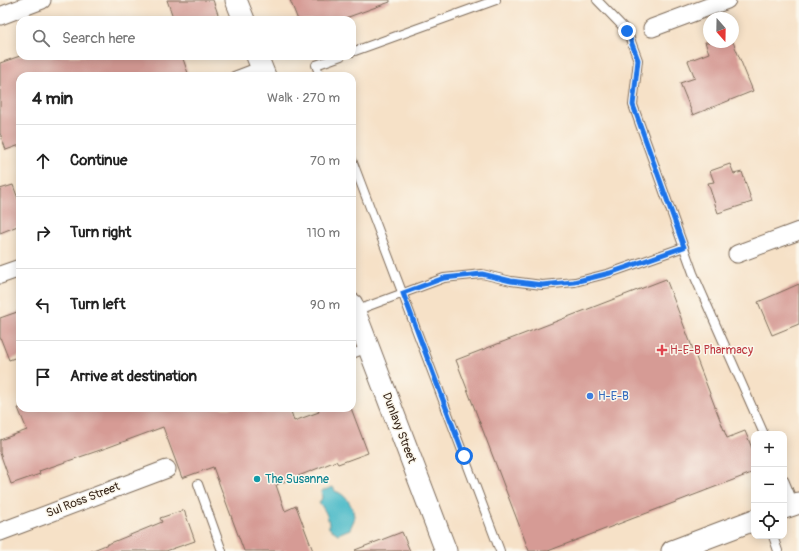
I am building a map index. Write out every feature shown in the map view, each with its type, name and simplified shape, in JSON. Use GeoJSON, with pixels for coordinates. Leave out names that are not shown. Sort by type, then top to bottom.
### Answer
{"type":"FeatureCollection","features":[{"type":"Feature","properties":{"kind":"street"},"geometry":{"type":"LineString","coordinates":[[0,16],[42,0]]}},
{"type":"Feature","properties":{"kind":"street"},"geometry":{"type":"LineString","coordinates":[[236,0],[242,16]]}},
{"type":"Feature","properties":{"kind":"street"},"geometry":{"type":"LineString","coordinates":[[652,28],[727,0]]}},
{"type":"Feature","properties":{"kind":"street"},"geometry":{"type":"LineString","coordinates":[[737,254],[799,231]]}},
{"type":"Feature","properties":{"kind":"street"},"geometry":{"type":"LineString","coordinates":[[0,275],[16,269]]}},
{"type":"Feature","properties":{"kind":"street","name":"Dunlavy Street"},"geometry":{"type":"LineString","coordinates":[[356,326],[360,351],[446,551]]}},
{"type":"Feature","properties":{"kind":"street","name":"Sul Ross Street"},"geometry":{"type":"LineString","coordinates":[[0,532],[167,469]]}},
{"type":"Feature","properties":{"kind":"street"},"geometry":{"type":"LineString","coordinates":[[672,551],[751,521]]}},
{"type":"Feature","properties":{"kind":"lane"},"geometry":{"type":"LineString","coordinates":[[356,51],[496,0]]}},
{"type":"Feature","properties":{"kind":"lane"},"geometry":{"type":"LineString","coordinates":[[597,0],[627,31],[638,60],[633,105],[693,273],[763,431]]}},
{"type":"Feature","properties":{"kind":"lane"},"geometry":{"type":"LineString","coordinates":[[319,72],[316,65],[330,60]]}},
{"type":"Feature","properties":{"kind":"lane"},"geometry":{"type":"LineString","coordinates":[[245,72],[261,66]]}},
{"type":"Feature","properties":{"kind":"lane"},"geometry":{"type":"LineString","coordinates":[[356,170],[500,551]]}},
{"type":"Feature","properties":{"kind":"lane"},"geometry":{"type":"LineString","coordinates":[[356,307],[403,293],[444,278],[482,274],[511,281],[542,285],[574,282],[610,273],[684,247]]}},
{"type":"Feature","properties":{"kind":"lane"},"geometry":{"type":"LineString","coordinates":[[198,484],[222,551]]}},
{"type":"Feature","properties":{"kind":"lane"},"geometry":{"type":"LineString","coordinates":[[787,489],[792,505]]}},
{"type":"Feature","properties":{"kind":"lane"},"geometry":{"type":"LineString","coordinates":[[773,539],[778,551]]}},
{"type":"Feature","properties":{"kind":"water"},"geometry":{"type":"Polygon","coordinates":[[[333,487],[335,491],[343,495],[349,502],[354,515],[354,520],[350,529],[338,534],[329,528],[327,515],[319,503],[322,498],[321,491],[333,487]]]}},
{"type":"Feature","properties":{"kind":"building"},"geometry":{"type":"Polygon","coordinates":[[[167,0],[213,0],[219,16],[173,16],[167,0]]]}},
{"type":"Feature","properties":{"kind":"building"},"geometry":{"type":"Polygon","coordinates":[[[290,0],[390,0],[390,2],[351,16],[296,16],[290,0]]]}},
{"type":"Feature","properties":{"kind":"building"},"geometry":{"type":"Polygon","coordinates":[[[707,48],[735,48],[753,91],[693,115],[680,83],[695,78],[688,61],[709,53],[707,48]]]}},
{"type":"Feature","properties":{"kind":"building"},"geometry":{"type":"Polygon","coordinates":[[[16,57],[16,60],[183,60],[188,72],[16,72],[16,146],[6,150],[0,133],[0,63],[16,57]]]}},
{"type":"Feature","properties":{"kind":"building"},"geometry":{"type":"Polygon","coordinates":[[[730,164],[734,174],[742,172],[752,202],[718,213],[708,183],[714,182],[710,171],[730,164]]]}},
{"type":"Feature","properties":{"kind":"building"},"geometry":{"type":"Polygon","coordinates":[[[13,185],[16,193],[16,227],[0,233],[0,189],[13,185]]]}},
{"type":"Feature","properties":{"kind":"building","name":"H-E-B"},"geometry":{"type":"Polygon","coordinates":[[[666,279],[727,438],[745,431],[751,446],[751,473],[548,551],[529,551],[456,360],[666,279]]]}},
{"type":"Feature","properties":{"kind":"building"},"geometry":{"type":"Polygon","coordinates":[[[799,284],[799,324],[772,335],[758,302],[799,284]]]}},
{"type":"Feature","properties":{"kind":"building"},"geometry":{"type":"Polygon","coordinates":[[[16,312],[16,357],[9,360],[0,337],[0,318],[16,312]]]}},
{"type":"Feature","properties":{"kind":"building","name":"The Susanne"},"geometry":{"type":"Polygon","coordinates":[[[20,412],[291,412],[294,421],[319,412],[353,412],[368,453],[338,464],[336,461],[276,485],[285,511],[296,506],[313,551],[244,551],[213,467],[182,478],[163,427],[39,471],[40,474],[11,484],[0,453],[0,440],[27,430],[20,412]]]}},
{"type":"Feature","properties":{"kind":"building"},"geometry":{"type":"Polygon","coordinates":[[[184,510],[195,541],[166,551],[91,551],[162,522],[160,518],[184,510]]]}},
{"type":"Feature","properties":{"kind":"building"},"geometry":{"type":"Polygon","coordinates":[[[402,532],[410,551],[355,550],[402,532]]]}},
{"type":"Feature","properties":{"kind":"place","name":"H-E-B Pharmacy"},"geometry":{"type":"Point","coordinates":[662,350]}},
{"type":"Feature","properties":{"kind":"place","name":"H-E-B"},"geometry":{"type":"Point","coordinates":[590,396]}},
{"type":"Feature","properties":{"kind":"place","name":"The Susanne"},"geometry":{"type":"Point","coordinates":[257,479]}},
{"type":"Feature","properties":{"kind":"route"},"geometry":{"type":"LineString","coordinates":[[464,456],[403,293],[444,278],[482,274],[511,281],[542,285],[574,282],[610,273],[684,247],[633,105],[638,60],[627,31]]}}]}
